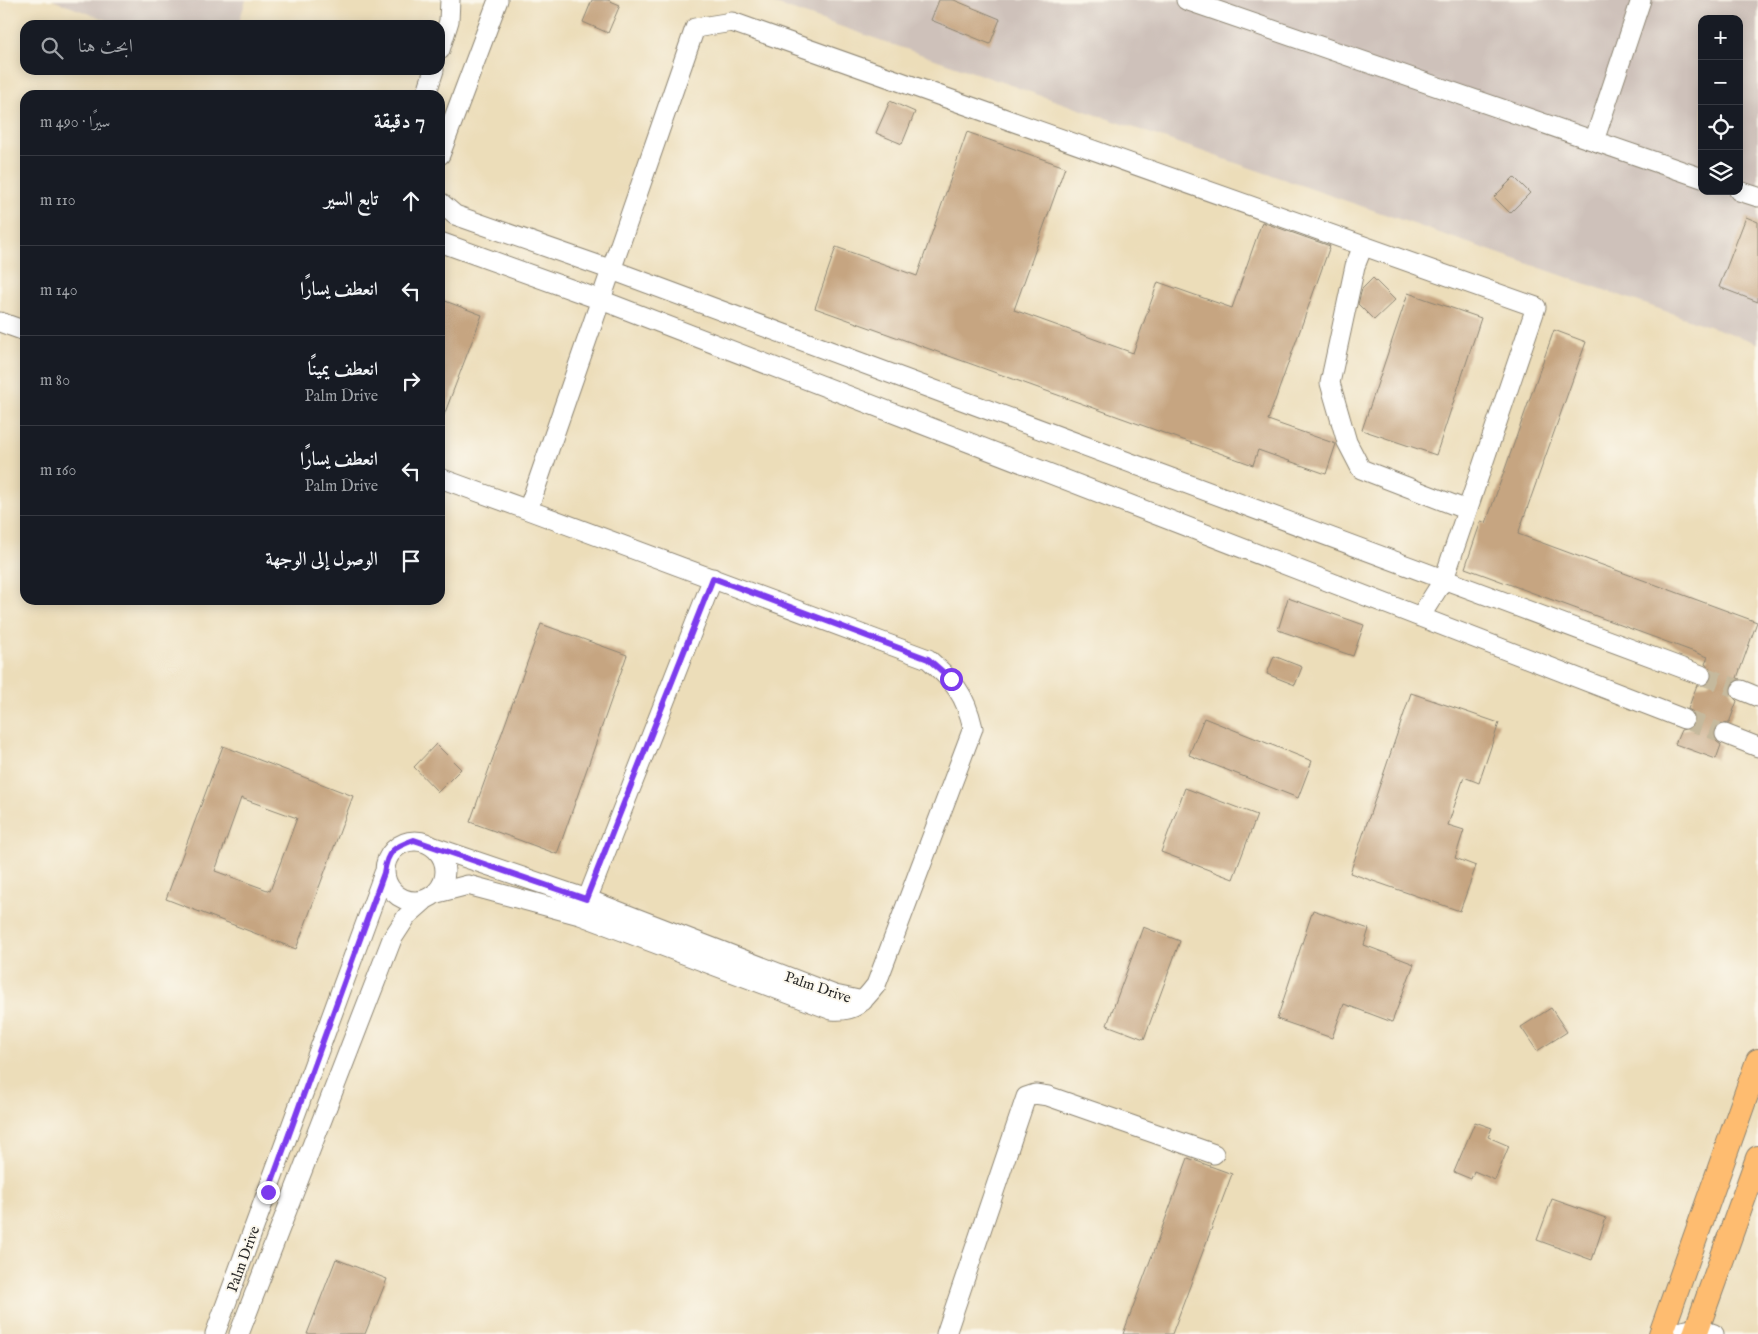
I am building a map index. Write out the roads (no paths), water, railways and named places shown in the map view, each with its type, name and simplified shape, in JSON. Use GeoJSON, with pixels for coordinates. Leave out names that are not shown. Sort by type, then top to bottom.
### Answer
{"type":"FeatureCollection","features":[{"type":"Feature","properties":{"kind":"main road"},"geometry":{"type":"LineString","coordinates":[[1661,1334],[1758,1061]]}},
{"type":"Feature","properties":{"kind":"main road"},"geometry":{"type":"LineString","coordinates":[[1702,1332],[1758,1158]]}},
{"type":"Feature","properties":{"kind":"street"},"geometry":{"type":"LineString","coordinates":[[445,32],[450,0]]}},
{"type":"Feature","properties":{"kind":"street"},"geometry":{"type":"LineString","coordinates":[[445,141],[498,0]]}},
{"type":"Feature","properties":{"kind":"street"},"geometry":{"type":"LineString","coordinates":[[1186,0],[1698,177]]}},
{"type":"Feature","properties":{"kind":"street"},"geometry":{"type":"LineString","coordinates":[[1594,141],[1641,0]]}},
{"type":"Feature","properties":{"kind":"street"},"geometry":{"type":"LineString","coordinates":[[528,510],[695,28],[732,22],[1536,307],[1444,580],[1420,616]]}},
{"type":"Feature","properties":{"kind":"street"},"geometry":{"type":"LineString","coordinates":[[428,90],[432,75]]}},
{"type":"Feature","properties":{"kind":"street"},"geometry":{"type":"LineString","coordinates":[[1743,192],[1758,197]]}},
{"type":"Feature","properties":{"kind":"street"},"geometry":{"type":"LineString","coordinates":[[445,207],[454,215],[612,270],[1701,675]]}},
{"type":"Feature","properties":{"kind":"street"},"geometry":{"type":"LineString","coordinates":[[445,244],[601,300],[1684,719]]}},
{"type":"Feature","properties":{"kind":"street"},"geometry":{"type":"LineString","coordinates":[[1363,246],[1355,266],[1330,382],[1346,442],[1361,469],[1468,510]]}},
{"type":"Feature","properties":{"kind":"street"},"geometry":{"type":"LineString","coordinates":[[0,322],[20,329]]}},
{"type":"Feature","properties":{"kind":"street"},"geometry":{"type":"LineString","coordinates":[[445,480],[713,578],[584,907]]}},
{"type":"Feature","properties":{"kind":"street","name":"Palm Drive"},"geometry":{"type":"LineString","coordinates":[[215,1334],[384,873],[386,860],[396,847],[414,840],[434,847],[832,1010],[847,1011],[863,1001],[876,985],[973,728],[968,705],[951,679],[928,659],[713,578]]}},
{"type":"Feature","properties":{"kind":"street"},"geometry":{"type":"LineString","coordinates":[[1725,734],[1758,748]]}},
{"type":"Feature","properties":{"kind":"street","name":"Palm Drive"},"geometry":{"type":"LineString","coordinates":[[239,1334],[392,939],[407,916],[430,897],[445,877],[444,860],[434,847]]}},
{"type":"Feature","properties":{"kind":"street","name":"Palm Drive"},"geometry":{"type":"LineString","coordinates":[[384,873],[392,892],[404,901],[430,897],[468,885],[584,907]]}},
{"type":"Feature","properties":{"kind":"street"},"geometry":{"type":"LineString","coordinates":[[946,1334],[1026,1097],[1036,1094],[1048,1096],[1214,1154]]}},
{"type":"Feature","properties":{"kind":"street"},"geometry":{"type":"LineString","coordinates":[[1665,1334],[1702,1332]]}},
{"type":"Feature","properties":{"kind":"tunnel"},"geometry":{"type":"LineString","coordinates":[[1701,675],[1741,690]]}},
{"type":"Feature","properties":{"kind":"tunnel"},"geometry":{"type":"LineString","coordinates":[[1684,719],[1725,734]]}}]}
